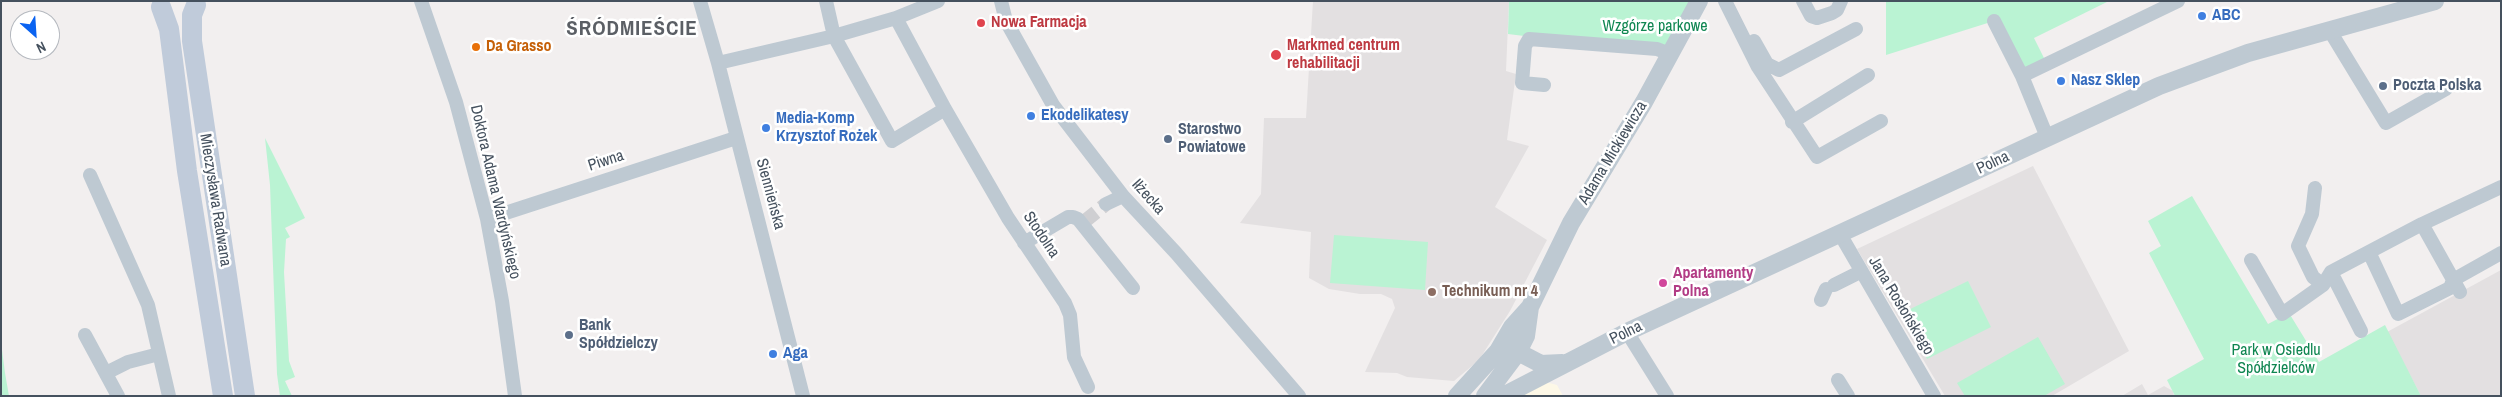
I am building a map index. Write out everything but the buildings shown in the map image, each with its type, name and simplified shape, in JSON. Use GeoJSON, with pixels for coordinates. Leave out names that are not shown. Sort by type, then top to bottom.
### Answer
{"type":"FeatureCollection","features":[{"type":"Feature","properties":{"kind":"main road"},"geometry":{"type":"LineString","coordinates":[[157,4],[176,9],[199,3]]}},
{"type":"Feature","properties":{"kind":"main road","name":"Mieczysława Radwana"},"geometry":{"type":"LineString","coordinates":[[199,3],[192,24],[193,50],[246,396]]}},
{"type":"Feature","properties":{"kind":"main road","name":"Mieczysława Radwana"},"geometry":{"type":"LineString","coordinates":[[157,4],[169,29],[187,171],[223,396]]}},
{"type":"Feature","properties":{"kind":"street","name":"Doktora Adama Wardyńskiego"},"geometry":{"type":"LineString","coordinates":[[421,1],[456,102],[486,219],[502,300],[516,396]]}},
{"type":"Feature","properties":{"kind":"street","name":"Siennieńska"},"geometry":{"type":"LineString","coordinates":[[700,1],[718,63],[803,396]]}},
{"type":"Feature","properties":{"kind":"street"},"geometry":{"type":"LineString","coordinates":[[826,1],[834,36],[892,141],[945,109]]}},
{"type":"Feature","properties":{"kind":"street"},"geometry":{"type":"LineString","coordinates":[[718,63],[834,36],[896,18],[938,1]]}},
{"type":"Feature","properties":{"kind":"street","name":"Iłżecka"},"geometry":{"type":"LineString","coordinates":[[1001,1],[1006,21],[1053,105],[1123,196],[1182,260],[1299,396]]}},
{"type":"Feature","properties":{"kind":"street","name":"Adama Mickiewicza"},"geometry":{"type":"LineString","coordinates":[[1457,396],[1498,351],[1512,327],[1530,307],[1571,223],[1699,1]]}},
{"type":"Feature","properties":{"kind":"street"},"geometry":{"type":"LineString","coordinates":[[1804,1],[1812,16],[1817,18],[1837,10],[1841,1]]}},
{"type":"Feature","properties":{"kind":"street"},"geometry":{"type":"LineString","coordinates":[[2022,76],[2178,1]]}},
{"type":"Feature","properties":{"kind":"street","name":"Polna"},"geometry":{"type":"LineString","coordinates":[[1503,396],[1627,332],[2159,86],[2208,66],[2435,1]]}},
{"type":"Feature","properties":{"kind":"street"},"geometry":{"type":"LineString","coordinates":[[1728,6],[1745,26],[1768,64],[1779,70],[1856,28]]}},
{"type":"Feature","properties":{"kind":"street"},"geometry":{"type":"LineString","coordinates":[[1728,6],[1758,68],[1817,157],[1881,122]]}},
{"type":"Feature","properties":{"kind":"street","name":"Stodolna"},"geometry":{"type":"LineString","coordinates":[[896,18],[945,109],[1024,243],[1065,303],[1070,315],[1074,357],[1088,387]]}},
{"type":"Feature","properties":{"kind":"street"},"geometry":{"type":"LineString","coordinates":[[1994,21],[2022,76],[2047,137]]}},
{"type":"Feature","properties":{"kind":"street"},"geometry":{"type":"LineString","coordinates":[[2330,32],[2386,123],[2446,89]]}},
{"type":"Feature","properties":{"kind":"street"},"geometry":{"type":"LineString","coordinates":[[1544,85],[1522,83],[1525,46],[1529,39],[1657,49],[1670,54]]}},
{"type":"Feature","properties":{"kind":"street"},"geometry":{"type":"LineString","coordinates":[[1792,122],[1868,75]]}},
{"type":"Feature","properties":{"kind":"street","name":"Piwna"},"geometry":{"type":"LineString","coordinates":[[486,219],[736,138]]}},
{"type":"Feature","properties":{"kind":"street"},"geometry":{"type":"LineString","coordinates":[[90,175],[148,305],[169,396]]}},
{"type":"Feature","properties":{"kind":"street"},"geometry":{"type":"LineString","coordinates":[[2251,260],[2282,314],[2323,285],[2331,272],[2422,224],[2501,187]]}},
{"type":"Feature","properties":{"kind":"street"},"geometry":{"type":"LineString","coordinates":[[2314,188],[2312,214],[2298,246],[2313,277],[2323,285]]}},
{"type":"Feature","properties":{"kind":"street"},"geometry":{"type":"LineString","coordinates":[[1106,204],[1123,196]]}},
{"type":"Feature","properties":{"kind":"street"},"geometry":{"type":"LineString","coordinates":[[1024,243],[1068,217],[1078,219],[1084,224],[1133,288]]}},
{"type":"Feature","properties":{"kind":"street"},"geometry":{"type":"LineString","coordinates":[[2422,224],[2456,286]]}},
{"type":"Feature","properties":{"kind":"street","name":"Jana Rosłońskiego"},"geometry":{"type":"LineString","coordinates":[[1840,234],[1860,272],[1934,396]]}},
{"type":"Feature","properties":{"kind":"street"},"geometry":{"type":"LineString","coordinates":[[2368,252],[2398,314],[2456,286],[2501,253]]}},
{"type":"Feature","properties":{"kind":"street"},"geometry":{"type":"LineString","coordinates":[[1827,291],[1860,272]]}},
{"type":"Feature","properties":{"kind":"street"},"geometry":{"type":"LineString","coordinates":[[2331,272],[2361,331]]}},
{"type":"Feature","properties":{"kind":"street","name":"Adama Mickiewicza"},"geometry":{"type":"LineString","coordinates":[[1485,396],[1513,360],[1526,336],[1530,307]]}},
{"type":"Feature","properties":{"kind":"street"},"geometry":{"type":"LineString","coordinates":[[1627,332],[1667,396]]}},
{"type":"Feature","properties":{"kind":"street"},"geometry":{"type":"LineString","coordinates":[[85,335],[118,396]]}},
{"type":"Feature","properties":{"kind":"street"},"geometry":{"type":"LineString","coordinates":[[1498,351],[1513,360],[1524,377],[1534,379]]}},
{"type":"Feature","properties":{"kind":"street"},"geometry":{"type":"LineString","coordinates":[[106,373],[128,362],[159,354]]}},
{"type":"Feature","properties":{"kind":"street","name":"Polna"},"geometry":{"type":"LineString","coordinates":[[1513,360],[1541,364],[1566,362]]}},
{"type":"Feature","properties":{"kind":"street"},"geometry":{"type":"LineString","coordinates":[[1838,380],[1848,396]]}},
{"type":"Feature","properties":{"kind":"shaded area"},"geometry":{"type":"Polygon","coordinates":[[[1313,1],[1509,1],[1506,71],[1516,74],[1507,140],[1529,146],[1495,207],[1547,240],[1510,311],[1479,360],[1454,381],[1407,377],[1397,373],[1365,372],[1395,308],[1392,299],[1381,294],[1360,294],[1329,289],[1309,278],[1311,232],[1240,223],[1261,194],[1264,118],[1306,118],[1313,1]]]}},
{"type":"Feature","properties":{"kind":"shaded area"},"geometry":{"type":"Polygon","coordinates":[[[2033,166],[2129,351],[2052,396],[1945,396],[1857,249],[2033,166]]]}},
{"type":"Feature","properties":{"kind":"shaded area"},"geometry":{"type":"Polygon","coordinates":[[[2501,270],[2501,396],[2421,396],[2387,332],[2501,270]]]}},
{"type":"Feature","properties":{"kind":"shaded area"},"geometry":{"type":"Polygon","coordinates":[[[1534,379],[1557,385],[1563,396],[1503,396],[1534,379]]]}},
{"type":"Feature","properties":{"kind":"shaded area"},"geometry":{"type":"Polygon","coordinates":[[[2142,384],[2148,395],[2164,386],[2173,391],[2174,396],[2122,396],[2142,384]]]}},
{"type":"Feature","properties":{"kind":"green space","name":"Wzgórze parkowe"},"geometry":{"type":"Polygon","coordinates":[[[1509,1],[1699,1],[1670,54],[1508,34],[1509,1]]]}},
{"type":"Feature","properties":{"kind":"green space"},"geometry":{"type":"Polygon","coordinates":[[[1886,1],[2109,1],[2034,38],[2047,64],[2022,76],[1994,21],[1886,55],[1886,1]]]}},
{"type":"Feature","properties":{"kind":"green space"},"geometry":{"type":"Polygon","coordinates":[[[265,138],[305,218],[285,228],[290,237],[286,239],[284,272],[289,361],[295,377],[285,381],[292,396],[280,396],[277,374],[270,185],[265,138]]]}},
{"type":"Feature","properties":{"kind":"green space","name":"Park w Osiedlu Spółdzielców"},"geometry":{"type":"Polygon","coordinates":[[[2192,196],[2268,324],[2289,313],[2319,362],[2385,325],[2421,396],[2175,396],[2167,380],[2204,359],[2149,253],[2161,246],[2148,221],[2192,196]]]}},
{"type":"Feature","properties":{"kind":"green space"},"geometry":{"type":"Polygon","coordinates":[[[1334,235],[1428,242],[1425,290],[1330,283],[1334,235]]]}},
{"type":"Feature","properties":{"kind":"green space"},"geometry":{"type":"Polygon","coordinates":[[[1968,281],[1991,327],[1927,359],[1904,312],[1968,281]]]}},
{"type":"Feature","properties":{"kind":"green space"},"geometry":{"type":"Polygon","coordinates":[[[2038,337],[2065,384],[2044,396],[1965,396],[1957,383],[2038,337]]]}},
{"type":"Feature","properties":{"kind":"green space"},"geometry":{"type":"Polygon","coordinates":[[[1,342],[5,373],[9,396],[1,396],[1,342]]]}},
{"type":"Feature","properties":{"kind":"tunnel"},"geometry":{"type":"LineString","coordinates":[[1085,221],[1106,204]]}},
{"type":"Feature","properties":{"kind":"place","name":"ABC"},"geometry":{"type":"Point","coordinates":[2202,16]}},
{"type":"Feature","properties":{"kind":"place","name":"Nowa Farmacja"},"geometry":{"type":"Point","coordinates":[981,23]}},
{"type":"Feature","properties":{"kind":"place","name":"Da Grasso"},"geometry":{"type":"Point","coordinates":[476,47]}},
{"type":"Feature","properties":{"kind":"place","name":"Markmed centrum rehabilitacji"},"geometry":{"type":"Point","coordinates":[1276,55]}},
{"type":"Feature","properties":{"kind":"place","name":"Nasz Sklep"},"geometry":{"type":"Point","coordinates":[2061,81]}},
{"type":"Feature","properties":{"kind":"place","name":"Poczta Polska"},"geometry":{"type":"Point","coordinates":[2383,86]}},
{"type":"Feature","properties":{"kind":"place","name":"Ekodelikatesy"},"geometry":{"type":"Point","coordinates":[1031,116]}},
{"type":"Feature","properties":{"kind":"place","name":"Media-Komp Krzysztof Rożek"},"geometry":{"type":"Point","coordinates":[766,128]}},
{"type":"Feature","properties":{"kind":"place","name":"Starostwo Powiatowe"},"geometry":{"type":"Point","coordinates":[1168,139]}},
{"type":"Feature","properties":{"kind":"place","name":"Apartamenty Polna"},"geometry":{"type":"Point","coordinates":[1663,283]}},
{"type":"Feature","properties":{"kind":"place","name":"Technikum nr 4"},"geometry":{"type":"Point","coordinates":[1432,292]}},
{"type":"Feature","properties":{"kind":"place","name":"Bank Spółdzielczy"},"geometry":{"type":"Point","coordinates":[569,335]}},
{"type":"Feature","properties":{"kind":"place","name":"Aga"},"geometry":{"type":"Point","coordinates":[773,354]}},
{"type":"Feature","properties":{"kind":"district","name":"ŚRÓDMIEŚCIE"},"geometry":{"type":"Point","coordinates":[632,29]}}]}
